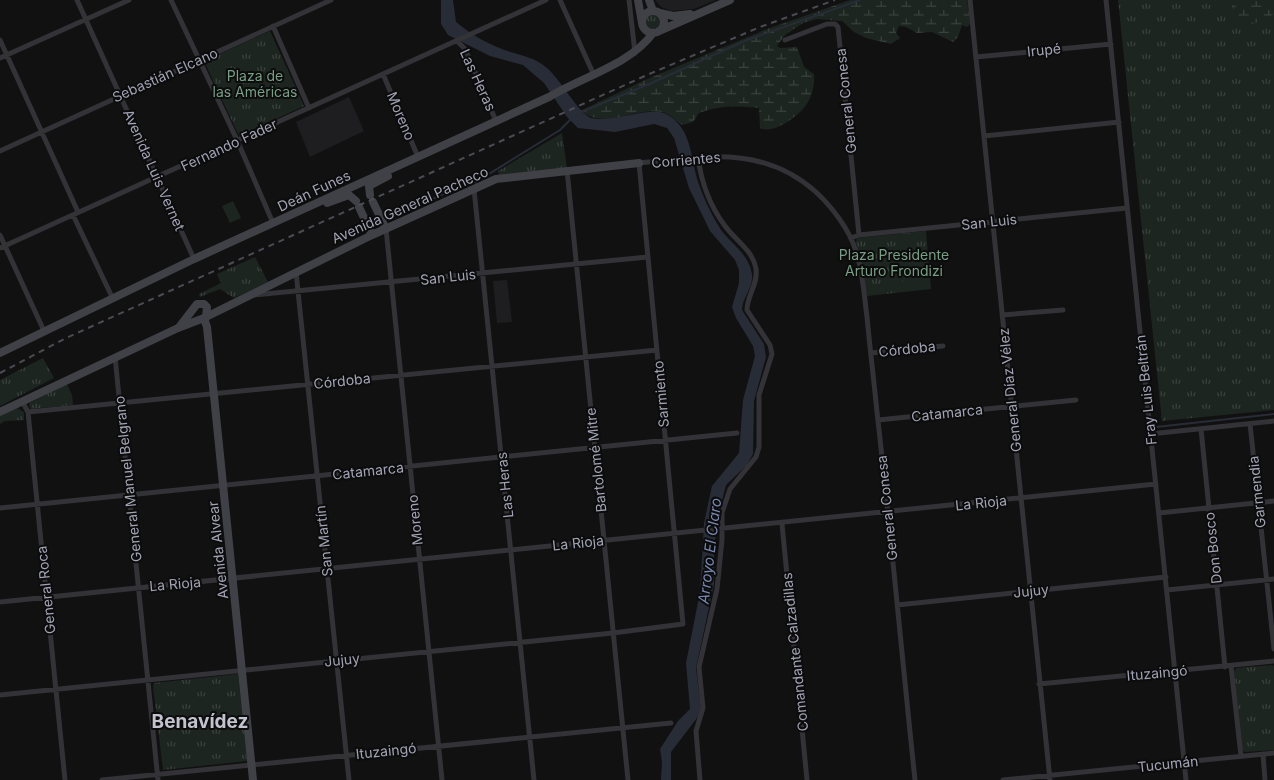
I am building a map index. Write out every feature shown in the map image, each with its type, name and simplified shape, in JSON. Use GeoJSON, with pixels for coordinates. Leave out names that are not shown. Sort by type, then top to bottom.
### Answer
{"type":"FeatureCollection","features":[{"type":"Feature","properties":{"kind":"street","name":"Avenida Luis Vernet"},"geometry":{"type":"LineString","coordinates":[[77,0],[194,259]]}},
{"type":"Feature","properties":{"kind":"street"},"geometry":{"type":"LineString","coordinates":[[0,58],[130,0]]}},
{"type":"Feature","properties":{"kind":"street"},"geometry":{"type":"LineString","coordinates":[[171,0],[237,140],[273,223]]}},
{"type":"Feature","properties":{"kind":"street","name":"Sebastián Elcano"},"geometry":{"type":"LineString","coordinates":[[0,151],[331,0]]}},
{"type":"Feature","properties":{"kind":"street","name":"Fernando Fader"},"geometry":{"type":"LineString","coordinates":[[2,247],[546,0]]}},
{"type":"Feature","properties":{"kind":"street"},"geometry":{"type":"LineString","coordinates":[[560,0],[593,73]]}},
{"type":"Feature","properties":{"kind":"street"},"geometry":{"type":"LineString","coordinates":[[629,0],[636,52]]}},
{"type":"Feature","properties":{"kind":"street"},"geometry":{"type":"LineString","coordinates":[[636,52],[644,40],[638,0]]}},
{"type":"Feature","properties":{"kind":"street"},"geometry":{"type":"LineString","coordinates":[[649,0],[656,12],[663,17],[664,23],[656,32]]}},
{"type":"Feature","properties":{"kind":"street"},"geometry":{"type":"LineString","coordinates":[[656,32],[730,0]]}},
{"type":"Feature","properties":{"kind":"street","name":"General Díaz Vélez"},"geometry":{"type":"LineString","coordinates":[[970,0],[1050,777]]}},
{"type":"Feature","properties":{"kind":"street","name":"Fray Luis Beltrán"},"geometry":{"type":"LineString","coordinates":[[1106,0],[1186,780]]}},
{"type":"Feature","properties":{"kind":"street"},"geometry":{"type":"LineString","coordinates":[[643,25],[644,16],[656,12],[678,16],[709,8]]}},
{"type":"Feature","properties":{"kind":"street","name":"General Conesa"},"geometry":{"type":"LineString","coordinates":[[785,40],[827,24],[835,24],[838,27],[859,235]]}},
{"type":"Feature","properties":{"kind":"street"},"geometry":{"type":"LineString","coordinates":[[643,25],[656,32]]}},
{"type":"Feature","properties":{"kind":"street"},"geometry":{"type":"LineString","coordinates":[[273,26],[309,108]]}},
{"type":"Feature","properties":{"kind":"street","name":"Deán Funes"},"geometry":{"type":"LineString","coordinates":[[0,353],[194,259],[549,97],[636,52],[656,32]]}},
{"type":"Feature","properties":{"kind":"street"},"geometry":{"type":"LineString","coordinates":[[0,40],[42,132],[75,213],[113,298]]}},
{"type":"Feature","properties":{"kind":"street","name":"Las Heras"},"geometry":{"type":"LineString","coordinates":[[457,41],[465,48],[496,121]]}},
{"type":"Feature","properties":{"kind":"street","name":"Irupé"},"geometry":{"type":"LineString","coordinates":[[976,57],[1111,44]]}},
{"type":"Feature","properties":{"kind":"street","name":"Moreno"},"geometry":{"type":"LineString","coordinates":[[383,74],[418,157]]}},
{"type":"Feature","properties":{"kind":"street"},"geometry":{"type":"LineString","coordinates":[[984,136],[1119,122]]}},
{"type":"Feature","properties":{"kind":"street","name":"Corrientes"},"geometry":{"type":"LineString","coordinates":[[639,164],[697,157],[724,156],[757,160],[785,171],[800,180],[822,199],[851,238]]}},
{"type":"Feature","properties":{"kind":"street"},"geometry":{"type":"LineString","coordinates":[[386,229],[372,199],[369,186],[418,157]]}},
{"type":"Feature","properties":{"kind":"street"},"geometry":{"type":"LineString","coordinates":[[697,157],[702,178],[718,214],[726,228],[748,251],[755,263],[757,282],[747,310],[772,350],[760,395],[759,447],[756,457],[730,489],[722,513],[717,589],[700,667],[703,713],[696,731],[700,780]]}},
{"type":"Feature","properties":{"kind":"street","name":"Avenida General Pacheco"},"geometry":{"type":"LineString","coordinates":[[0,412],[115,357],[204,318],[249,294],[372,235],[502,178],[639,164]]}},
{"type":"Feature","properties":{"kind":"street","name":"Sarmiento"},"geometry":{"type":"LineString","coordinates":[[639,164],[676,533],[683,624]]}},
{"type":"Feature","properties":{"kind":"street","name":"Bartolomé Mitre"},"geometry":{"type":"LineString","coordinates":[[567,170],[628,780]]}},
{"type":"Feature","properties":{"kind":"street","name":"Las Heras"},"geometry":{"type":"LineString","coordinates":[[474,189],[494,365],[534,780]]}},
{"type":"Feature","properties":{"kind":"street"},"geometry":{"type":"LineString","coordinates":[[313,204],[317,206],[349,195],[358,204],[372,235]]}},
{"type":"Feature","properties":{"kind":"street","name":"San Luis"},"geometry":{"type":"LineString","coordinates":[[851,238],[859,235],[1127,208]]}},
{"type":"Feature","properties":{"kind":"street","name":"Moreno"},"geometry":{"type":"LineString","coordinates":[[386,229],[442,780]]}},
{"type":"Feature","properties":{"kind":"street"},"geometry":{"type":"LineString","coordinates":[[0,235],[2,247],[44,331]]}},
{"type":"Feature","properties":{"kind":"street","name":"General Conesa"},"geometry":{"type":"LineString","coordinates":[[851,238],[858,256],[863,282],[914,780]]}},
{"type":"Feature","properties":{"kind":"street","name":"San Luis"},"geometry":{"type":"LineString","coordinates":[[249,294],[299,292],[648,257]]}},
{"type":"Feature","properties":{"kind":"street","name":"San Martín"},"geometry":{"type":"LineString","coordinates":[[296,272],[349,780]]}},
{"type":"Feature","properties":{"kind":"street"},"geometry":{"type":"LineString","coordinates":[[205,305],[208,310],[204,318],[194,317],[192,312],[197,304],[232,303]]}},
{"type":"Feature","properties":{"kind":"street"},"geometry":{"type":"LineString","coordinates":[[1002,315],[1063,310]]}},
{"type":"Feature","properties":{"kind":"street","name":"Avenida General Pacheco"},"geometry":{"type":"LineString","coordinates":[[178,328],[192,312]]}},
{"type":"Feature","properties":{"kind":"street","name":"Avenida Alvear"},"geometry":{"type":"LineString","coordinates":[[204,318],[207,327],[254,780]]}},
{"type":"Feature","properties":{"kind":"street","name":"Córdoba"},"geometry":{"type":"LineString","coordinates":[[870,353],[943,346]]}},
{"type":"Feature","properties":{"kind":"street","name":"Córdoba"},"geometry":{"type":"LineString","coordinates":[[28,412],[657,350]]}},
{"type":"Feature","properties":{"kind":"street","name":"General Manuel Belgrano"},"geometry":{"type":"LineString","coordinates":[[115,357],[158,777]]}},
{"type":"Feature","properties":{"kind":"street","name":"Catamarca"},"geometry":{"type":"LineString","coordinates":[[878,420],[1076,400]]}},
{"type":"Feature","properties":{"kind":"street","name":"General Roca"},"geometry":{"type":"LineString","coordinates":[[22,402],[28,412],[65,780]]}},
{"type":"Feature","properties":{"kind":"street"},"geometry":{"type":"LineString","coordinates":[[1150,434],[1274,421]]}},
{"type":"Feature","properties":{"kind":"street","name":"Garmendia"},"geometry":{"type":"LineString","coordinates":[[1250,424],[1274,649]]}},
{"type":"Feature","properties":{"kind":"street","name":"Don Bosco"},"geometry":{"type":"LineString","coordinates":[[1201,429],[1217,584],[1241,756]]}},
{"type":"Feature","properties":{"kind":"street","name":"Catamarca"},"geometry":{"type":"LineString","coordinates":[[0,508],[737,433]]}},
{"type":"Feature","properties":{"kind":"street","name":"La Rioja"},"geometry":{"type":"LineString","coordinates":[[0,602],[604,540],[782,524],[1156,484]]}},
{"type":"Feature","properties":{"kind":"street"},"geometry":{"type":"LineString","coordinates":[[1159,513],[1274,501]]}},
{"type":"Feature","properties":{"kind":"street","name":"Comandante Calzadillas"},"geometry":{"type":"LineString","coordinates":[[782,524],[807,780]]}},
{"type":"Feature","properties":{"kind":"street","name":"Jujuy"},"geometry":{"type":"LineString","coordinates":[[897,605],[1166,577]]}},
{"type":"Feature","properties":{"kind":"street"},"geometry":{"type":"LineString","coordinates":[[1167,590],[1274,579]]}},
{"type":"Feature","properties":{"kind":"street","name":"Jujuy"},"geometry":{"type":"LineString","coordinates":[[0,695],[613,633],[683,624]]}},
{"type":"Feature","properties":{"kind":"street","name":"Ituzaingó"},"geometry":{"type":"LineString","coordinates":[[1040,684],[1274,661]]}},
{"type":"Feature","properties":{"kind":"street","name":"Ituzaingó"},"geometry":{"type":"LineString","coordinates":[[102,780],[158,777],[252,764],[671,723]]}},
{"type":"Feature","properties":{"kind":"street","name":"Tucumán"},"geometry":{"type":"LineString","coordinates":[[1003,780],[1050,777],[1274,753]]}},
{"type":"Feature","properties":{"kind":"street"},"geometry":{"type":"LineString","coordinates":[[1263,754],[1266,780]]}},
{"type":"Feature","properties":{"kind":"shaded area"},"geometry":{"type":"Polygon","coordinates":[[[655,0],[716,0],[694,9],[671,11],[661,7],[655,0]]]}},
{"type":"Feature","properties":{"kind":"shaded area"},"geometry":{"type":"Polygon","coordinates":[[[349,97],[364,131],[310,157],[296,122],[349,97]]]}},
{"type":"Feature","properties":{"kind":"shaded area"},"geometry":{"type":"Polygon","coordinates":[[[507,280],[512,322],[497,323],[493,281],[507,280]]]}},
{"type":"Feature","properties":{"kind":"green space"},"geometry":{"type":"Polygon","coordinates":[[[850,0],[967,0],[970,24],[967,27],[962,25],[958,37],[953,42],[932,32],[917,33],[906,27],[899,26],[896,33],[900,38],[891,44],[866,38],[854,32],[842,21],[817,19],[803,23],[785,35],[777,46],[780,48],[797,47],[804,67],[814,74],[811,94],[808,102],[798,114],[772,129],[760,128],[759,108],[722,107],[699,113],[693,122],[682,125],[670,115],[662,112],[641,112],[600,118],[580,111],[645,80],[767,29],[850,0]]]}},
{"type":"Feature","properties":{"kind":"green space"},"geometry":{"type":"Polygon","coordinates":[[[1118,0],[1274,0],[1274,410],[1162,421],[1118,0]]]}},
{"type":"Feature","properties":{"kind":"green space"},"geometry":{"type":"Polygon","coordinates":[[[1236,0],[1274,0],[1274,14],[1262,21],[1248,25],[1239,21],[1233,10],[1236,0]]]}},
{"type":"Feature","properties":{"kind":"green space"},"geometry":{"type":"Polygon","coordinates":[[[653,13],[661,21],[653,29],[645,21],[653,13]]]}},
{"type":"Feature","properties":{"kind":"green space","name":"Plaza de las Américas"},"geometry":{"type":"Polygon","coordinates":[[[270,31],[304,106],[239,136],[204,61],[270,31]]]}},
{"type":"Feature","properties":{"kind":"green space"},"geometry":{"type":"Polygon","coordinates":[[[236,77],[246,102],[232,108],[221,84],[236,77]]]}},
{"type":"Feature","properties":{"kind":"green space"},"geometry":{"type":"Polygon","coordinates":[[[562,133],[567,168],[499,176],[498,171],[562,133]]]}},
{"type":"Feature","properties":{"kind":"green space"},"geometry":{"type":"Polygon","coordinates":[[[233,201],[241,218],[230,223],[222,206],[233,201]]]}},
{"type":"Feature","properties":{"kind":"green space","name":"Plaza Presidente Arturo Frondizi"},"geometry":{"type":"Polygon","coordinates":[[[926,231],[931,289],[867,296],[856,242],[857,238],[926,231]]]}},
{"type":"Feature","properties":{"kind":"green space"},"geometry":{"type":"Polygon","coordinates":[[[920,252],[923,284],[903,286],[900,254],[920,252]]]}},
{"type":"Feature","properties":{"kind":"green space"},"geometry":{"type":"Polygon","coordinates":[[[255,257],[268,282],[234,298],[220,289],[200,297],[199,294],[221,283],[217,274],[255,257]]]}},
{"type":"Feature","properties":{"kind":"green space"},"geometry":{"type":"Polygon","coordinates":[[[43,358],[54,378],[0,406],[0,380],[43,358]]]}},
{"type":"Feature","properties":{"kind":"green space"},"geometry":{"type":"Polygon","coordinates":[[[67,384],[72,395],[73,405],[30,409],[29,403],[67,384]]]}},
{"type":"Feature","properties":{"kind":"green space"},"geometry":{"type":"Polygon","coordinates":[[[17,408],[24,412],[24,420],[5,421],[0,424],[0,416],[17,408]]]}},
{"type":"Feature","properties":{"kind":"green space"},"geometry":{"type":"Polygon","coordinates":[[[1274,666],[1274,750],[1245,752],[1242,750],[1234,671],[1237,668],[1274,666]]]}},
{"type":"Feature","properties":{"kind":"green space"},"geometry":{"type":"Polygon","coordinates":[[[238,674],[247,761],[163,770],[154,683],[238,674]]]}},
{"type":"Feature","properties":{"kind":"water","name":"Arroyo El Claro"},"geometry":{"type":"Polygon","coordinates":[[[441,0],[453,0],[456,22],[472,34],[496,47],[531,58],[542,64],[552,73],[581,110],[591,118],[600,119],[659,112],[675,120],[682,128],[690,147],[697,178],[710,211],[722,231],[742,253],[750,266],[752,279],[742,310],[764,344],[766,357],[754,401],[753,454],[747,465],[726,485],[717,520],[714,584],[696,668],[701,710],[700,714],[671,752],[671,780],[661,780],[662,762],[660,749],[678,721],[690,709],[686,663],[700,592],[704,523],[712,486],[739,453],[743,400],[755,356],[753,346],[736,318],[732,307],[739,283],[739,270],[735,260],[710,231],[689,188],[674,138],[667,128],[654,124],[615,132],[578,128],[567,117],[544,83],[523,65],[490,56],[448,35],[441,24],[441,0]]]}},
{"type":"Feature","properties":{"kind":"waterway"},"geometry":{"type":"LineString","coordinates":[[581,112],[747,40],[860,0]]}},
{"type":"Feature","properties":{"kind":"waterway"},"geometry":{"type":"LineString","coordinates":[[396,216],[467,183],[476,182],[560,130],[570,120]]}},
{"type":"Feature","properties":{"kind":"waterway"},"geometry":{"type":"LineString","coordinates":[[1156,427],[1274,414]]}},
{"type":"Feature","properties":{"kind":"railway"},"geometry":{"type":"LineString","coordinates":[[0,373],[66,338],[647,75],[760,27],[835,0]]}},
{"type":"Feature","properties":{"kind":"district","name":"Benavídez"},"geometry":{"type":"Point","coordinates":[200,721]}}]}
